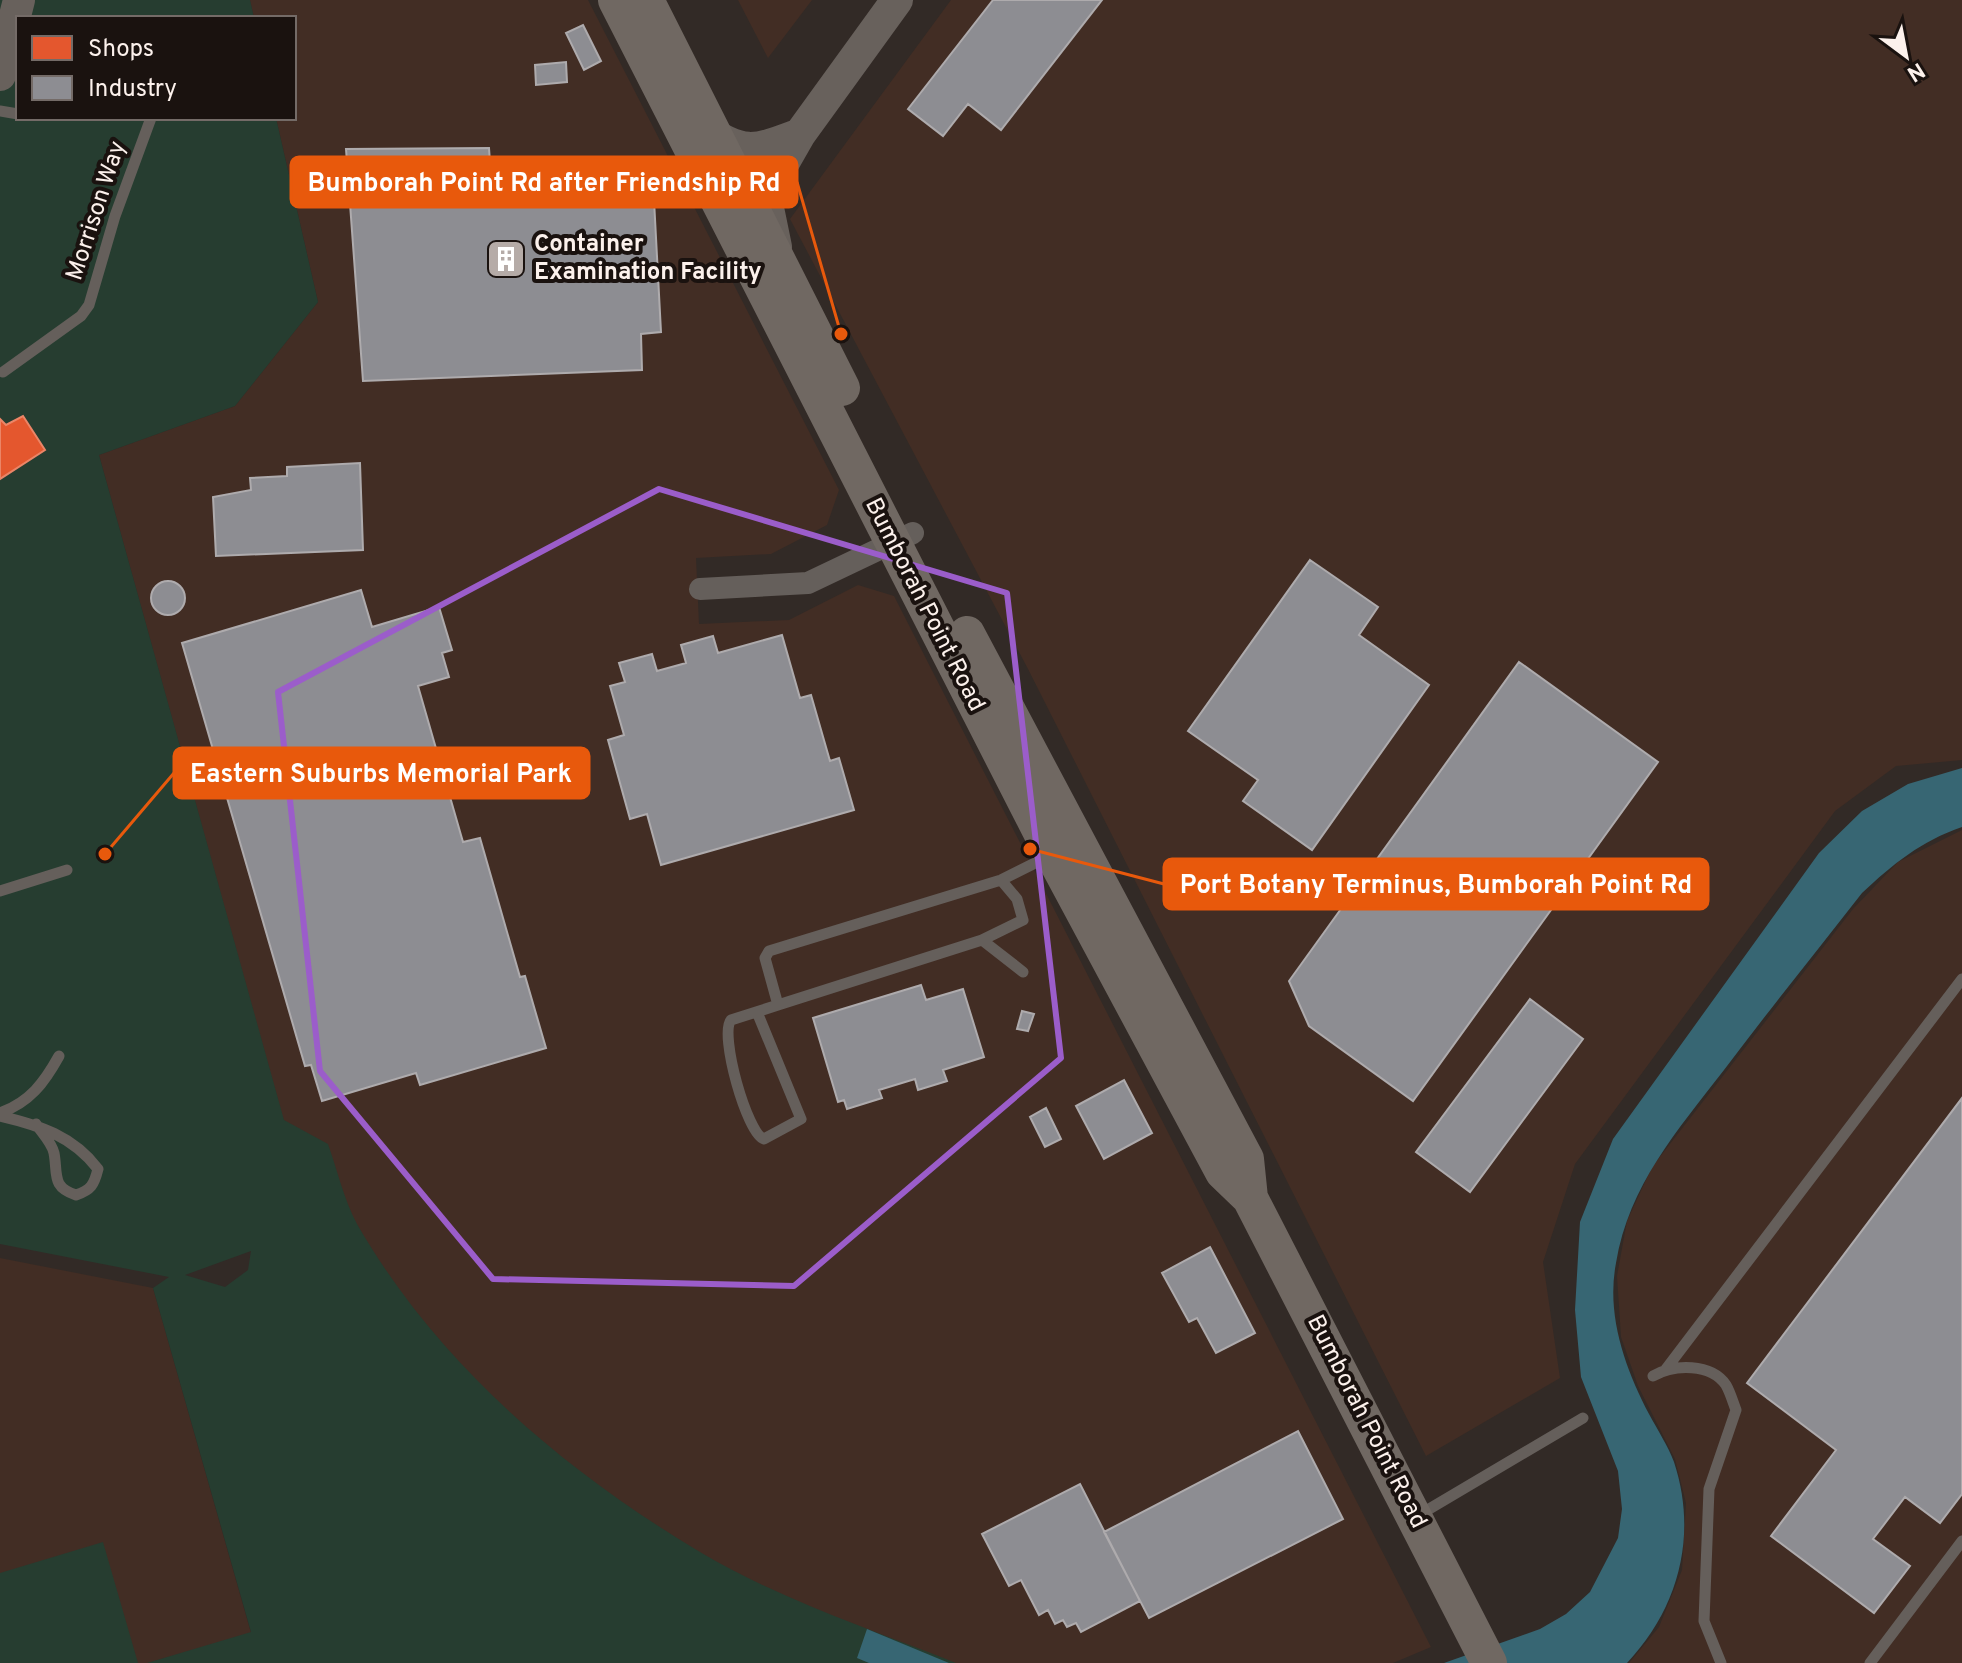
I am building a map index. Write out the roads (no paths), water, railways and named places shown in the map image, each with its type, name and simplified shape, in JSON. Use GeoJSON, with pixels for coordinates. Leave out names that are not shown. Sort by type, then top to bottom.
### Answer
{"type":"FeatureCollection","features":[{"type":"Feature","properties":{"kind":"main road","name":"Bumborah Point Road"},"geometry":{"type":"LineString","coordinates":[[616,0],[1106,924],[1223,1172],[1250,1198],[1485,1657]]}},
{"type":"Feature","properties":{"kind":"main road","name":"Bumborah Point Road"},"geometry":{"type":"LineString","coordinates":[[646,0],[778,258],[902,538],[1053,854],[1106,924]]}},
{"type":"Feature","properties":{"kind":"street"},"geometry":{"type":"LineString","coordinates":[[0,75],[19,0]]}},
{"type":"Feature","properties":{"kind":"street"},"geometry":{"type":"LineString","coordinates":[[778,258],[768,208],[772,183],[800,134],[897,0]]}},
{"type":"Feature","properties":{"kind":"street"},"geometry":{"type":"LineString","coordinates":[[671,103],[731,146],[755,150],[800,134]]}},
{"type":"Feature","properties":{"kind":"street"},"geometry":{"type":"LineString","coordinates":[[700,589],[808,583],[902,538]]}},
{"type":"Feature","properties":{"kind":"lane","name":"Morrison Way"},"geometry":{"type":"LineString","coordinates":[[3,372],[81,316],[89,305],[115,216],[150,120]]}},
{"type":"Feature","properties":{"kind":"lane"},"geometry":{"type":"LineString","coordinates":[[778,1005],[765,958],[769,951],[1001,880],[1053,854]]}},
{"type":"Feature","properties":{"kind":"lane"},"geometry":{"type":"LineString","coordinates":[[0,891],[67,870]]}},
{"type":"Feature","properties":{"kind":"lane"},"geometry":{"type":"LineString","coordinates":[[757,1012],[801,1119],[764,1139],[753,1131],[726,1030],[731,1020],[982,940],[1023,920],[1017,899],[1001,880]]}},
{"type":"Feature","properties":{"kind":"lane"},"geometry":{"type":"LineString","coordinates":[[982,940],[1023,972]]}},
{"type":"Feature","properties":{"kind":"lane"},"geometry":{"type":"LineString","coordinates":[[1653,1376],[1666,1369],[1962,979]]}},
{"type":"Feature","properties":{"kind":"lane"},"geometry":{"type":"LineString","coordinates":[[0,1114],[18,1106],[42,1086],[59,1056]]}},
{"type":"Feature","properties":{"kind":"lane"},"geometry":{"type":"LineString","coordinates":[[0,1114],[36,1124],[86,1154],[98,1169],[93,1186],[87,1192],[76,1195],[59,1187],[54,1176],[53,1150],[36,1124]]}},
{"type":"Feature","properties":{"kind":"lane"},"geometry":{"type":"LineString","coordinates":[[1666,1369],[1708,1371],[1725,1383],[1736,1410],[1709,1489],[1704,1621],[1721,1663]]}},
{"type":"Feature","properties":{"kind":"lane"},"geometry":{"type":"LineString","coordinates":[[1415,1517],[1583,1418]]}},
{"type":"Feature","properties":{"kind":"lane"},"geometry":{"type":"LineString","coordinates":[[1870,1663],[1962,1541]]}},
{"type":"Feature","properties":{"kind":"water"},"geometry":{"type":"Polygon","coordinates":[[[1962,768],[1962,827],[1908,854],[1862,893],[1673,1137],[1643,1184],[1622,1235],[1614,1283],[1620,1341],[1632,1378],[1674,1462],[1684,1516],[1679,1569],[1660,1619],[1627,1663],[1444,1663],[1540,1629],[1566,1614],[1590,1592],[1618,1538],[1622,1509],[1618,1471],[1581,1377],[1575,1310],[1580,1222],[1613,1139],[1819,853],[1862,811],[1908,784],[1962,768]]]}},
{"type":"Feature","properties":{"kind":"water"},"geometry":{"type":"Polygon","coordinates":[[[867,1629],[949,1663],[869,1663],[857,1658],[867,1629]]]}},
{"type":"Feature","properties":{"kind":"place","name":"Container Examination Facility"},"geometry":{"type":"Point","coordinates":[506,259]}},
{"type":"Feature","properties":{"kind":"place","name":"Bumborah Point Rd after Friendship Rd"},"geometry":{"type":"Point","coordinates":[841,334]}},
{"type":"Feature","properties":{"kind":"place","name":"Port Botany Terminus, Bumborah Point Rd"},"geometry":{"type":"Point","coordinates":[1030,849]}},
{"type":"Feature","properties":{"kind":"place","name":"Eastern Suburbs Memorial Park"},"geometry":{"type":"Point","coordinates":[105,854]}}]}
